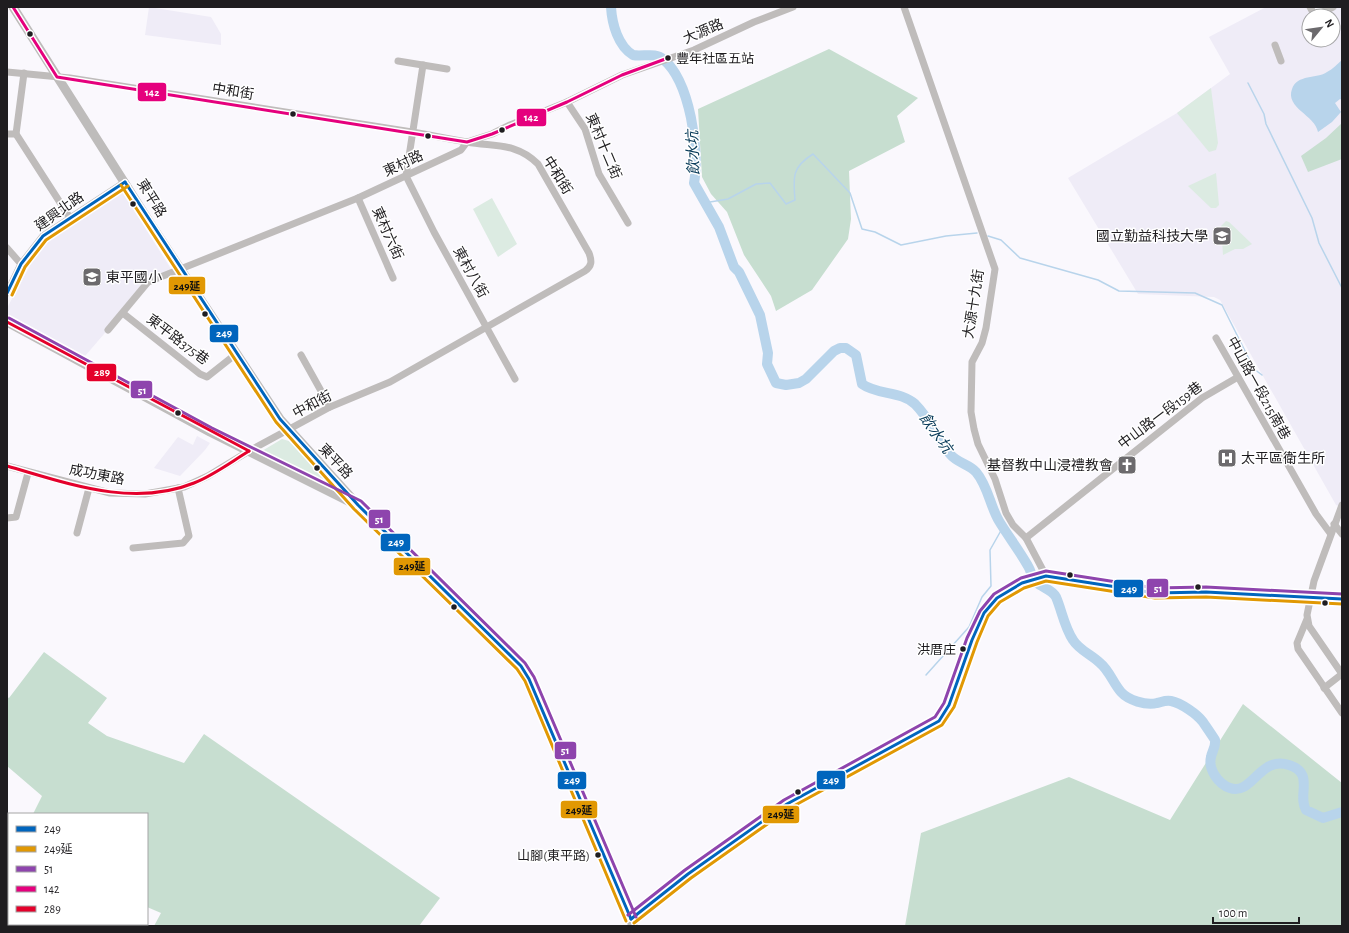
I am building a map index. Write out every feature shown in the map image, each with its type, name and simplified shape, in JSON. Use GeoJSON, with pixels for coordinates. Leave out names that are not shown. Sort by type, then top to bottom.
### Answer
{"type":"FeatureCollection","features":[{"type":"Feature","properties":{"kind":"main road","name":"東平路"},"geometry":{"type":"LineString","coordinates":[[13,7],[236,354],[290,430],[358,505],[522,666],[632,922]]}},
{"type":"Feature","properties":{"kind":"main road"},"geometry":{"type":"LineString","coordinates":[[7,322],[248,451],[358,505]]}},
{"type":"Feature","properties":{"kind":"main road"},"geometry":{"type":"LineString","coordinates":[[632,922],[688,874],[787,804],[939,721],[946,713],[950,705],[972,640],[984,614],[997,598],[1022,583],[1046,576],[1155,593],[1206,592],[1309,598],[1342,598]]}},
{"type":"Feature","properties":{"kind":"street","name":"大源路"},"geometry":{"type":"LineString","coordinates":[[652,64],[694,50],[754,22],[793,7]]}},
{"type":"Feature","properties":{"kind":"street","name":"大源十九街"},"geometry":{"type":"LineString","coordinates":[[904,7],[994,269],[986,328],[982,342],[972,362],[971,412],[978,444],[995,480],[1006,513],[1013,525],[1026,538],[1046,576]]}},
{"type":"Feature","properties":{"kind":"street"},"geometry":{"type":"LineString","coordinates":[[1275,45],[1281,61]]}},
{"type":"Feature","properties":{"kind":"street"},"geometry":{"type":"LineString","coordinates":[[398,61],[447,69]]}},
{"type":"Feature","properties":{"kind":"street","name":"東村路"},"geometry":{"type":"LineString","coordinates":[[180,268],[358,198],[461,150],[467,142],[492,134],[510,125],[567,102],[622,75],[652,64]]}},
{"type":"Feature","properties":{"kind":"street"},"geometry":{"type":"LineString","coordinates":[[406,176],[423,65]]}},
{"type":"Feature","properties":{"kind":"street","name":"中和街"},"geometry":{"type":"LineString","coordinates":[[7,72],[57,77],[412,132],[467,142],[516,148],[529,155],[546,176],[589,253],[592,262],[590,267],[385,385],[330,407],[290,430]]}},
{"type":"Feature","properties":{"kind":"street"},"geometry":{"type":"LineString","coordinates":[[24,73],[16,134],[70,218]]}},
{"type":"Feature","properties":{"kind":"street","name":"東村十二街"},"geometry":{"type":"LineString","coordinates":[[567,102],[585,129],[599,174],[628,223]]}},
{"type":"Feature","properties":{"kind":"street"},"geometry":{"type":"LineString","coordinates":[[7,134],[16,134]]}},
{"type":"Feature","properties":{"kind":"street","name":"東村八街"},"geometry":{"type":"LineString","coordinates":[[406,176],[409,186],[515,379]]}},
{"type":"Feature","properties":{"kind":"street","name":"建興北路"},"geometry":{"type":"LineString","coordinates":[[7,293],[21,264],[43,236],[125,182]]}},
{"type":"Feature","properties":{"kind":"street","name":"東村六街"},"geometry":{"type":"LineString","coordinates":[[358,198],[394,278]]}},
{"type":"Feature","properties":{"kind":"street"},"geometry":{"type":"LineString","coordinates":[[7,248],[21,264]]}},
{"type":"Feature","properties":{"kind":"street"},"geometry":{"type":"LineString","coordinates":[[108,330],[124,314],[148,282],[180,268]]}},
{"type":"Feature","properties":{"kind":"street","name":"東平路375巷"},"geometry":{"type":"LineString","coordinates":[[124,314],[200,374],[207,377],[236,354]]}},
{"type":"Feature","properties":{"kind":"street","name":"中山路一段215南巷"},"geometry":{"type":"LineString","coordinates":[[1216,338],[1316,514],[1330,533]]}},
{"type":"Feature","properties":{"kind":"street"},"geometry":{"type":"LineString","coordinates":[[300,355],[330,407]]}},
{"type":"Feature","properties":{"kind":"street","name":"中山路一段159巷"},"geometry":{"type":"LineString","coordinates":[[1026,538],[1197,402],[1238,377]]}},
{"type":"Feature","properties":{"kind":"street","name":"成功東路"},"geometry":{"type":"LineString","coordinates":[[7,466],[110,493],[139,494],[178,488],[208,476],[248,451],[290,430]]}},
{"type":"Feature","properties":{"kind":"street"},"geometry":{"type":"LineString","coordinates":[[7,518],[16,517],[28,472]]}},
{"type":"Feature","properties":{"kind":"street"},"geometry":{"type":"LineString","coordinates":[[77,533],[89,488]]}},
{"type":"Feature","properties":{"kind":"street"},"geometry":{"type":"LineString","coordinates":[[133,548],[183,543],[189,536],[178,488]]}},
{"type":"Feature","properties":{"kind":"street"},"geometry":{"type":"LineString","coordinates":[[1342,506],[1330,533],[1309,598],[1307,619],[1297,644],[1298,649],[1342,713]]}},
{"type":"Feature","properties":{"kind":"street"},"geometry":{"type":"LineString","coordinates":[[1334,524],[1342,534]]}},
{"type":"Feature","properties":{"kind":"street"},"geometry":{"type":"LineString","coordinates":[[1307,619],[1309,626],[1342,674],[1324,688]]}},
{"type":"Feature","properties":{"kind":"shaded area"},"geometry":{"type":"Polygon","coordinates":[[[149,7],[211,17],[221,34],[221,45],[145,35],[149,7]]]}},
{"type":"Feature","properties":{"kind":"shaded area","name":"國立勤益科技大學"},"geometry":{"type":"Polygon","coordinates":[[[1266,7],[1308,7],[1301,8],[1301,48],[1341,48],[1341,8],[1336,8],[1342,7],[1342,508],[1336,505],[1220,300],[1214,297],[1138,294],[1068,178],[1177,113],[1230,74],[1209,37],[1266,7]]]}},
{"type":"Feature","properties":{"kind":"shaded area"},"geometry":{"type":"Polygon","coordinates":[[[1211,88],[1218,143],[1216,150],[1209,152],[1177,113],[1211,88]]]}},
{"type":"Feature","properties":{"kind":"shaded area"},"geometry":{"type":"Polygon","coordinates":[[[1216,173],[1219,205],[1216,208],[1211,208],[1188,186],[1216,173]]]}},
{"type":"Feature","properties":{"kind":"shaded area","name":"東平國小"},"geometry":{"type":"Polygon","coordinates":[[[121,190],[173,272],[148,283],[85,356],[7,314],[7,308],[33,260],[46,243],[121,190]]]}},
{"type":"Feature","properties":{"kind":"shaded area"},"geometry":{"type":"Polygon","coordinates":[[[492,198],[517,244],[498,257],[473,209],[492,198]]]}},
{"type":"Feature","properties":{"kind":"shaded area"},"geometry":{"type":"Polygon","coordinates":[[[1226,221],[1229,222],[1252,244],[1243,249],[1235,249],[1223,255],[1221,226],[1226,221]]]}},
{"type":"Feature","properties":{"kind":"shaded area"},"geometry":{"type":"Polygon","coordinates":[[[197,436],[210,443],[180,476],[154,468],[178,437],[193,445],[197,436]]]}},
{"type":"Feature","properties":{"kind":"shaded area"},"geometry":{"type":"Polygon","coordinates":[[[282,439],[289,441],[326,480],[326,484],[262,451],[282,439]]]}},
{"type":"Feature","properties":{"kind":"green space"},"geometry":{"type":"Polygon","coordinates":[[[829,49],[918,98],[897,116],[905,142],[849,171],[851,219],[848,239],[812,290],[776,311],[771,296],[744,255],[727,212],[711,194],[702,177],[698,109],[829,49]]]}},
{"type":"Feature","properties":{"kind":"green space"},"geometry":{"type":"Polygon","coordinates":[[[1342,123],[1342,159],[1308,172],[1301,156],[1326,138],[1342,123]]]}},
{"type":"Feature","properties":{"kind":"green space"},"geometry":{"type":"Polygon","coordinates":[[[44,652],[107,698],[88,723],[107,736],[184,763],[204,734],[440,898],[419,926],[154,926],[161,913],[148,907],[148,813],[34,813],[42,796],[7,766],[7,697],[9,698],[44,652]]]}},
{"type":"Feature","properties":{"kind":"green space"},"geometry":{"type":"Polygon","coordinates":[[[1243,704],[1342,783],[1342,926],[905,926],[921,833],[1069,777],[1170,820],[1243,704]]]}},
{"type":"Feature","properties":{"kind":"water"},"geometry":{"type":"Polygon","coordinates":[[[1342,60],[1342,100],[1340,99],[1335,103],[1341,112],[1332,122],[1318,132],[1312,121],[1296,106],[1291,96],[1292,89],[1298,81],[1323,74],[1342,60]]]}},
{"type":"Feature","properties":{"kind":"waterway","name":"飲水坑"},"geometry":{"type":"LineString","coordinates":[[611,7],[614,27],[623,46],[633,55],[653,55],[660,57],[672,69],[680,83],[691,117],[694,136],[694,183],[719,227],[734,267],[739,272],[760,315],[768,353],[767,364],[776,383],[786,385],[799,383],[806,379],[834,351],[840,348],[846,348],[856,355],[862,384],[875,390],[903,397],[915,404],[925,416],[950,454],[976,472],[983,483],[999,521],[1025,560],[1035,580],[1038,584],[1052,592],[1056,597],[1065,624],[1073,640],[1079,647],[1103,666],[1124,695],[1138,702],[1148,704],[1167,701],[1175,702],[1184,706],[1197,716],[1215,740],[1210,762],[1215,776],[1226,786],[1238,789],[1251,782],[1263,770],[1271,766],[1279,763],[1289,765],[1301,773],[1304,785],[1303,798],[1306,810],[1323,818],[1342,812]]}},
{"type":"Feature","properties":{"kind":"waterway"},"geometry":{"type":"LineString","coordinates":[[1248,83],[1264,114],[1266,124],[1312,218],[1319,243],[1342,288]]}},
{"type":"Feature","properties":{"kind":"waterway"},"geometry":{"type":"LineString","coordinates":[[704,203],[728,199],[756,184],[770,183],[786,204],[795,200],[795,173],[801,163],[813,154],[850,193],[862,229],[875,232],[901,245],[946,236],[977,233]]}},
{"type":"Feature","properties":{"kind":"waterway"},"geometry":{"type":"LineString","coordinates":[[988,236],[1001,240],[1020,258],[1098,280],[1119,291],[1195,293],[1222,305],[1254,369],[1262,375]]}},
{"type":"Feature","properties":{"kind":"waterway"},"geometry":{"type":"LineString","coordinates":[[926,675],[969,627],[982,597],[991,586],[990,550],[1003,527]]}},
{"type":"Feature","properties":{"kind":"transit line","name":"142"},"geometry":{"type":"LineString","coordinates":[[13,7],[57,77],[467,142],[492,134],[567,102],[622,75],[668,58]]}},
{"type":"Feature","properties":{"kind":"transit line","name":"249"},"geometry":{"type":"LineString","coordinates":[[125,182],[280,419],[358,505],[521,666],[529,679],[631,919]]}},
{"type":"Feature","properties":{"kind":"transit line","name":"249"},"geometry":{"type":"LineString","coordinates":[[7,293],[21,264],[43,236],[125,182]]}},
{"type":"Feature","properties":{"kind":"transit line","name":"249延"},"geometry":{"type":"LineString","coordinates":[[121,185],[276,422],[354,509],[517,669],[525,681],[626,921]]}},
{"type":"Feature","properties":{"kind":"transit line","name":"249延"},"geometry":{"type":"LineString","coordinates":[[12,295],[25,267],[46,240],[128,186]]}},
{"type":"Feature","properties":{"kind":"transit line","name":"51"},"geometry":{"type":"LineString","coordinates":[[9,318],[212,428],[361,501],[525,663],[534,677],[636,917]]}},
{"type":"Feature","properties":{"kind":"transit line","name":"289"},"geometry":{"type":"LineString","coordinates":[[7,322],[249,451]]}},
{"type":"Feature","properties":{"kind":"transit line","name":"289"},"geometry":{"type":"LineString","coordinates":[[7,466],[100,490],[123,493],[147,493],[171,490],[194,483],[249,451]]}},
{"type":"Feature","properties":{"kind":"transit line","name":"51"},"geometry":{"type":"LineString","coordinates":[[628,915],[685,870],[784,800],[935,717],[944,703],[967,638],[980,611],[994,594],[1021,578],[1046,571],[1155,588],[1206,587],[1342,594]]}},
{"type":"Feature","properties":{"kind":"transit line","name":"249"},"geometry":{"type":"LineString","coordinates":[[631,919],[688,874],[787,804],[939,721],[949,705],[972,640],[984,613],[997,598],[1022,583],[1046,576],[1155,593],[1206,592],[1342,599]]}},
{"type":"Feature","properties":{"kind":"transit line","name":"249延"},"geometry":{"type":"LineString","coordinates":[[634,923],[691,878],[790,808],[942,725],[954,707],[977,642],[988,616],[1000,602],[1024,588],[1046,581],[1155,598],[1206,597],[1342,604]]}},
{"type":"Feature","properties":{"kind":"place","name":"豐年社區五站"},"geometry":{"type":"Point","coordinates":[668,58]}},
{"type":"Feature","properties":{"kind":"place","name":"國立勤益科技大學"},"geometry":{"type":"Point","coordinates":[1222,236]}},
{"type":"Feature","properties":{"kind":"place","name":"東平國小"},"geometry":{"type":"Point","coordinates":[92,277]}},
{"type":"Feature","properties":{"kind":"place","name":"太平區衛生所"},"geometry":{"type":"Point","coordinates":[1227,458]}},
{"type":"Feature","properties":{"kind":"place","name":"基督教中山浸禮教會"},"geometry":{"type":"Point","coordinates":[1127,465]}},
{"type":"Feature","properties":{"kind":"place","name":"洪厝庄"},"geometry":{"type":"Point","coordinates":[963,649]}},
{"type":"Feature","properties":{"kind":"place","name":"山腳(東平路)"},"geometry":{"type":"Point","coordinates":[598,855]}}]}
